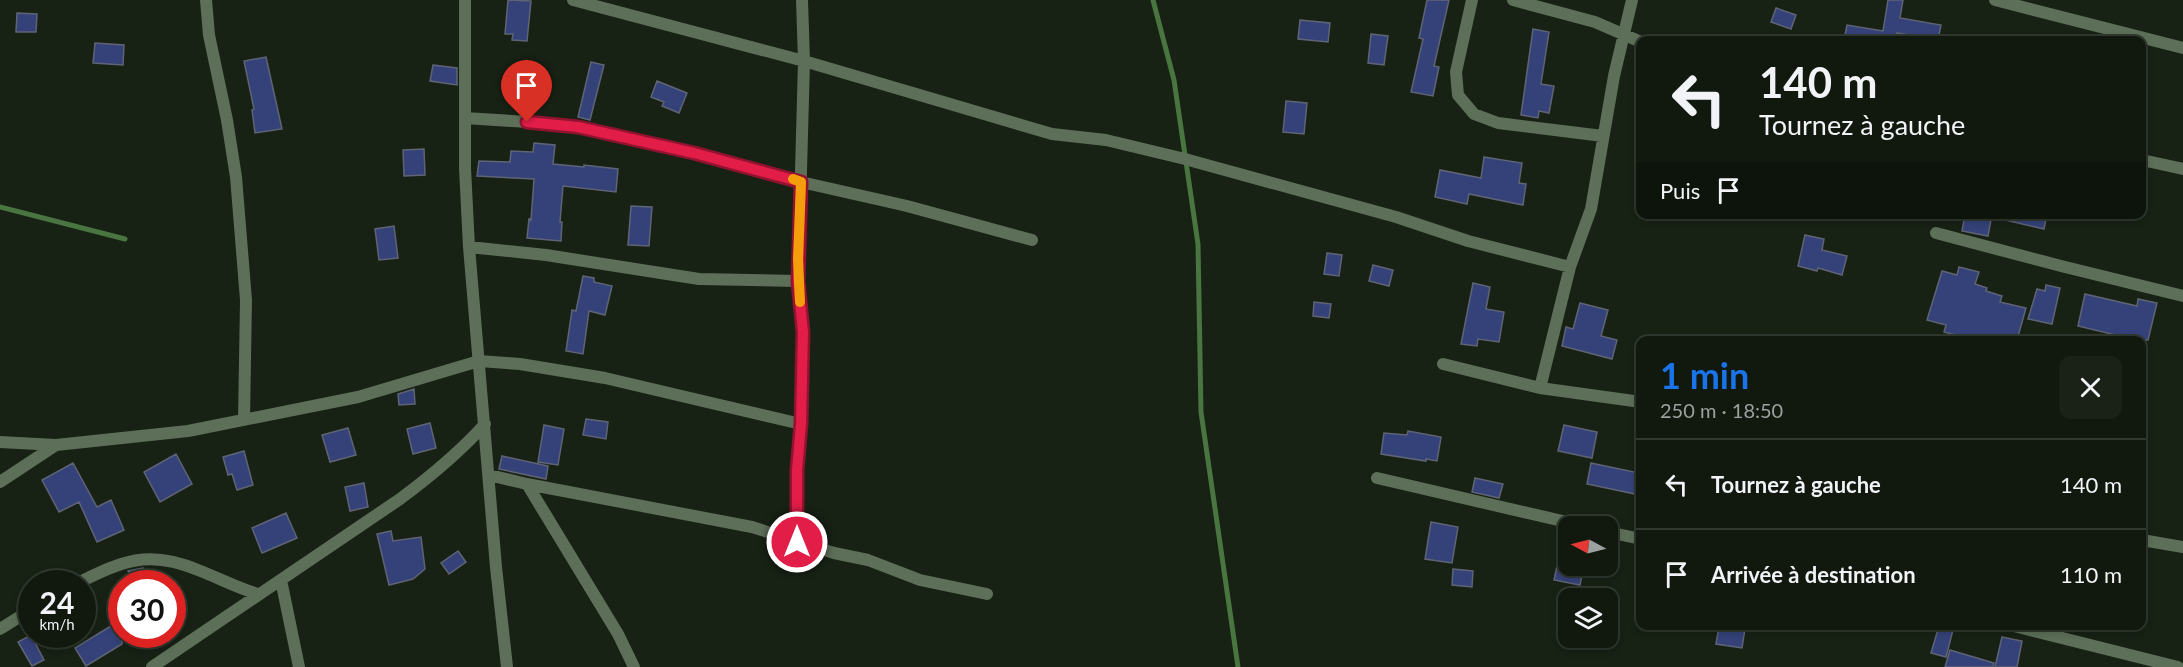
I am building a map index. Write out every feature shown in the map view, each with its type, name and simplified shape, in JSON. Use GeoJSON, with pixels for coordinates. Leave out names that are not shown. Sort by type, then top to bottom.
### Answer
{"type":"FeatureCollection","features":[{"type":"Feature","properties":{"kind":"street"},"geometry":{"type":"LineString","coordinates":[[206,0],[209,35],[227,120],[236,177],[246,300],[244,420]]}},
{"type":"Feature","properties":{"kind":"street"},"geometry":{"type":"LineString","coordinates":[[465,0],[465,118],[469,247],[496,567],[507,667]]}},
{"type":"Feature","properties":{"kind":"street"},"geometry":{"type":"LineString","coordinates":[[573,0],[804,61],[1052,134],[1106,140],[1185,159],[1396,217],[1468,241],[1570,267]]}},
{"type":"Feature","properties":{"kind":"street"},"geometry":{"type":"LineString","coordinates":[[797,542],[797,470],[801,424],[803,332],[798,281],[804,61],[802,0]]}},
{"type":"Feature","properties":{"kind":"street"},"geometry":{"type":"LineString","coordinates":[[1472,0],[1456,72],[1458,95],[1474,114],[1498,123],[1603,136]]}},
{"type":"Feature","properties":{"kind":"street"},"geometry":{"type":"LineString","coordinates":[[1513,0],[1595,22],[1636,40]]}},
{"type":"Feature","properties":{"kind":"street"},"geometry":{"type":"LineString","coordinates":[[1540,388],[1570,267],[1591,209],[1603,136],[1632,0]]}},
{"type":"Feature","properties":{"kind":"street"},"geometry":{"type":"LineString","coordinates":[[1995,0],[2136,36]]}},
{"type":"Feature","properties":{"kind":"street"},"geometry":{"type":"LineString","coordinates":[[2146,39],[2183,48]]}},
{"type":"Feature","properties":{"kind":"street"},"geometry":{"type":"LineString","coordinates":[[465,118],[578,127],[694,153],[801,182],[907,206],[1032,240]]}},
{"type":"Feature","properties":{"kind":"street"},"geometry":{"type":"LineString","coordinates":[[2146,161],[2183,169]]}},
{"type":"Feature","properties":{"kind":"street"},"geometry":{"type":"LineString","coordinates":[[1936,232],[2183,296]]}},
{"type":"Feature","properties":{"kind":"street"},"geometry":{"type":"LineString","coordinates":[[469,247],[546,255],[699,279],[798,281]]}},
{"type":"Feature","properties":{"kind":"street"},"geometry":{"type":"LineString","coordinates":[[0,442],[56,445],[188,430],[358,397],[479,361],[520,364],[605,378],[801,424]]}},
{"type":"Feature","properties":{"kind":"street"},"geometry":{"type":"LineString","coordinates":[[1443,363],[1540,388],[1636,401]]}},
{"type":"Feature","properties":{"kind":"street"},"geometry":{"type":"LineString","coordinates":[[152,667],[434,474],[485,424]]}},
{"type":"Feature","properties":{"kind":"street"},"geometry":{"type":"LineString","coordinates":[[0,482],[56,445]]}},
{"type":"Feature","properties":{"kind":"street"},"geometry":{"type":"LineString","coordinates":[[489,475],[752,528],[868,560],[920,580],[987,594]]}},
{"type":"Feature","properties":{"kind":"street"},"geometry":{"type":"LineString","coordinates":[[1377,478],[1558,520]]}},
{"type":"Feature","properties":{"kind":"street"},"geometry":{"type":"LineString","coordinates":[[528,484],[612,625],[634,667]]}},
{"type":"Feature","properties":{"kind":"street"},"geometry":{"type":"LineString","coordinates":[[1618,534],[1636,538]]}},
{"type":"Feature","properties":{"kind":"street"},"geometry":{"type":"LineString","coordinates":[[2146,541],[2183,547]]}},
{"type":"Feature","properties":{"kind":"street"},"geometry":{"type":"LineString","coordinates":[[96,574],[126,562],[160,558],[178,562],[242,590],[258,594]]}},
{"type":"Feature","properties":{"kind":"street"},"geometry":{"type":"LineString","coordinates":[[281,580],[299,667]]}},
{"type":"Feature","properties":{"kind":"street"},"geometry":{"type":"LineString","coordinates":[[0,629],[18,618]]}},
{"type":"Feature","properties":{"kind":"street"},"geometry":{"type":"LineString","coordinates":[[2030,630],[2178,667]]}},
{"type":"Feature","properties":{"kind":"building"},"geometry":{"type":"Polygon","coordinates":[[[508,0],[531,1],[527,41],[512,40],[513,34],[505,34],[508,0]]]}},
{"type":"Feature","properties":{"kind":"building"},"geometry":{"type":"Polygon","coordinates":[[[1427,0],[1449,0],[1434,66],[1439,67],[1433,96],[1411,92],[1423,39],[1419,38],[1427,0]]]}},
{"type":"Feature","properties":{"kind":"building"},"geometry":{"type":"Polygon","coordinates":[[[1888,0],[1903,0],[1900,18],[1941,25],[1939,36],[1897,33],[1897,36],[1845,36],[1847,25],[1883,31],[1888,0]]]}},
{"type":"Feature","properties":{"kind":"building"},"geometry":{"type":"Polygon","coordinates":[[[1776,8],[1796,15],[1791,29],[1771,22],[1776,8]]]}},
{"type":"Feature","properties":{"kind":"building"},"geometry":{"type":"Polygon","coordinates":[[[17,13],[37,14],[36,32],[16,32],[17,13]]]}},
{"type":"Feature","properties":{"kind":"building"},"geometry":{"type":"Polygon","coordinates":[[[1300,20],[1330,23],[1328,42],[1298,39],[1300,20]]]}},
{"type":"Feature","properties":{"kind":"building"},"geometry":{"type":"Polygon","coordinates":[[[1533,29],[1549,32],[1541,84],[1554,86],[1549,113],[1539,111],[1538,118],[1521,115],[1533,29]]]}},
{"type":"Feature","properties":{"kind":"building"},"geometry":{"type":"Polygon","coordinates":[[[1371,34],[1388,36],[1384,65],[1368,63],[1371,34]]]}},
{"type":"Feature","properties":{"kind":"building"},"geometry":{"type":"Polygon","coordinates":[[[95,43],[124,45],[123,65],[93,63],[95,43]]]}},
{"type":"Feature","properties":{"kind":"building"},"geometry":{"type":"Polygon","coordinates":[[[266,57],[282,129],[255,133],[252,110],[254,109],[244,61],[266,57]]]}},
{"type":"Feature","properties":{"kind":"building"},"geometry":{"type":"Polygon","coordinates":[[[591,62],[604,65],[590,120],[578,117],[591,62]]]}},
{"type":"Feature","properties":{"kind":"building"},"geometry":{"type":"Polygon","coordinates":[[[433,65],[457,68],[457,85],[430,81],[433,65]]]}},
{"type":"Feature","properties":{"kind":"building"},"geometry":{"type":"Polygon","coordinates":[[[657,81],[687,93],[679,113],[662,106],[664,102],[651,97],[657,81]]]}},
{"type":"Feature","properties":{"kind":"building"},"geometry":{"type":"Polygon","coordinates":[[[1286,101],[1307,103],[1304,134],[1283,132],[1286,101]]]}},
{"type":"Feature","properties":{"kind":"building"},"geometry":{"type":"Polygon","coordinates":[[[534,143],[555,145],[553,164],[618,169],[616,192],[563,186],[561,241],[527,238],[529,219],[531,220],[534,179],[477,176],[479,161],[510,162],[511,151],[533,152],[534,143]]]}},
{"type":"Feature","properties":{"kind":"building"},"geometry":{"type":"Polygon","coordinates":[[[424,149],[425,175],[404,176],[403,150],[424,149]]]}},
{"type":"Feature","properties":{"kind":"building"},"geometry":{"type":"Polygon","coordinates":[[[1484,157],[1522,163],[1519,183],[1526,184],[1523,205],[1469,194],[1467,204],[1435,197],[1440,170],[1481,178],[1484,157]]]}},
{"type":"Feature","properties":{"kind":"building"},"geometry":{"type":"Polygon","coordinates":[[[631,206],[652,207],[649,246],[628,245],[631,206]]]}},
{"type":"Feature","properties":{"kind":"building"},"geometry":{"type":"Polygon","coordinates":[[[1964,219],[1991,219],[1988,236],[1962,231],[1964,219]]]}},
{"type":"Feature","properties":{"kind":"building"},"geometry":{"type":"Polygon","coordinates":[[[2005,219],[2046,219],[2044,229],[2005,219]]]}},
{"type":"Feature","properties":{"kind":"building"},"geometry":{"type":"Polygon","coordinates":[[[394,226],[398,258],[379,260],[375,229],[394,226]]]}},
{"type":"Feature","properties":{"kind":"building"},"geometry":{"type":"Polygon","coordinates":[[[1805,235],[1824,239],[1822,250],[1847,256],[1842,275],[1818,268],[1817,271],[1798,266],[1805,235]]]}},
{"type":"Feature","properties":{"kind":"building"},"geometry":{"type":"Polygon","coordinates":[[[1327,253],[1342,255],[1339,276],[1324,274],[1327,253]]]}},
{"type":"Feature","properties":{"kind":"building"},"geometry":{"type":"Polygon","coordinates":[[[1373,265],[1393,270],[1389,286],[1369,281],[1373,265]]]}},
{"type":"Feature","properties":{"kind":"building"},"geometry":{"type":"Polygon","coordinates":[[[1959,267],[1979,272],[1975,284],[1987,288],[1986,291],[2002,296],[2000,302],[2026,308],[2018,336],[1959,336],[1944,332],[1946,325],[1927,320],[1942,271],[1957,275],[1959,267]]]}},
{"type":"Feature","properties":{"kind":"building"},"geometry":{"type":"Polygon","coordinates":[[[583,276],[594,278],[594,282],[612,286],[605,315],[589,311],[583,354],[566,351],[572,310],[576,311],[583,276]]]}},
{"type":"Feature","properties":{"kind":"building"},"geometry":{"type":"Polygon","coordinates":[[[1473,283],[1490,287],[1486,309],[1504,312],[1499,342],[1478,339],[1477,346],[1461,344],[1473,283]]]}},
{"type":"Feature","properties":{"kind":"building"},"geometry":{"type":"Polygon","coordinates":[[[2046,285],[2060,288],[2052,324],[2028,319],[2037,289],[2045,291],[2046,285]]]}},
{"type":"Feature","properties":{"kind":"building"},"geometry":{"type":"Polygon","coordinates":[[[2085,294],[2137,306],[2138,299],[2157,303],[2148,340],[2146,336],[2120,336],[2078,326],[2085,294]]]}},
{"type":"Feature","properties":{"kind":"building"},"geometry":{"type":"Polygon","coordinates":[[[1314,302],[1331,304],[1329,318],[1313,316],[1314,302]]]}},
{"type":"Feature","properties":{"kind":"building"},"geometry":{"type":"Polygon","coordinates":[[[1580,303],[1608,310],[1601,336],[1617,340],[1612,359],[1562,346],[1566,327],[1573,329],[1580,303]]]}},
{"type":"Feature","properties":{"kind":"building"},"geometry":{"type":"Polygon","coordinates":[[[414,389],[415,404],[399,405],[398,394],[414,389]]]}},
{"type":"Feature","properties":{"kind":"building"},"geometry":{"type":"Polygon","coordinates":[[[586,419],[608,422],[606,439],[583,435],[586,419]]]}},
{"type":"Feature","properties":{"kind":"building"},"geometry":{"type":"Polygon","coordinates":[[[430,423],[436,448],[413,454],[407,429],[430,423]]]}},
{"type":"Feature","properties":{"kind":"building"},"geometry":{"type":"Polygon","coordinates":[[[544,425],[564,429],[558,465],[538,462],[544,425]]]}},
{"type":"Feature","properties":{"kind":"building"},"geometry":{"type":"Polygon","coordinates":[[[1564,425],[1597,432],[1592,458],[1558,451],[1564,425]]]}},
{"type":"Feature","properties":{"kind":"building"},"geometry":{"type":"Polygon","coordinates":[[[348,428],[356,455],[330,462],[322,435],[348,428]]]}},
{"type":"Feature","properties":{"kind":"building"},"geometry":{"type":"Polygon","coordinates":[[[1408,431],[1441,437],[1437,461],[1381,454],[1384,433],[1407,435],[1408,431]]]}},
{"type":"Feature","properties":{"kind":"building"},"geometry":{"type":"Polygon","coordinates":[[[244,451],[253,485],[237,490],[232,474],[228,475],[223,457],[244,451]]]}},
{"type":"Feature","properties":{"kind":"building"},"geometry":{"type":"Polygon","coordinates":[[[176,454],[192,484],[160,502],[144,472],[176,454]]]}},
{"type":"Feature","properties":{"kind":"building"},"geometry":{"type":"Polygon","coordinates":[[[502,456],[548,466],[546,479],[499,469],[502,456]]]}},
{"type":"Feature","properties":{"kind":"building"},"geometry":{"type":"Polygon","coordinates":[[[73,463],[97,507],[111,500],[124,530],[97,542],[79,502],[59,512],[42,480],[73,463]]]}},
{"type":"Feature","properties":{"kind":"building"},"geometry":{"type":"Polygon","coordinates":[[[1591,463],[1636,472],[1635,494],[1587,484],[1591,463]]]}},
{"type":"Feature","properties":{"kind":"building"},"geometry":{"type":"Polygon","coordinates":[[[1475,478],[1503,484],[1499,498],[1472,492],[1475,478]]]}},
{"type":"Feature","properties":{"kind":"building"},"geometry":{"type":"Polygon","coordinates":[[[364,483],[368,507],[350,511],[345,487],[364,483]]]}},
{"type":"Feature","properties":{"kind":"building"},"geometry":{"type":"Polygon","coordinates":[[[286,513],[297,538],[262,553],[252,528],[286,513]]]}},
{"type":"Feature","properties":{"kind":"building"},"geometry":{"type":"Polygon","coordinates":[[[1431,522],[1458,527],[1452,563],[1425,559],[1431,522]]]}},
{"type":"Feature","properties":{"kind":"building"},"geometry":{"type":"Polygon","coordinates":[[[391,531],[393,541],[421,537],[425,569],[413,579],[389,585],[377,534],[391,531]]]}},
{"type":"Feature","properties":{"kind":"building"},"geometry":{"type":"Polygon","coordinates":[[[458,551],[466,562],[449,574],[441,563],[458,551]]]}},
{"type":"Feature","properties":{"kind":"building"},"geometry":{"type":"Polygon","coordinates":[[[1558,561],[1558,576],[1582,576],[1580,585],[1554,580],[1558,561]]]}},
{"type":"Feature","properties":{"kind":"building"},"geometry":{"type":"Polygon","coordinates":[[[1453,569],[1473,571],[1472,587],[1452,585],[1453,569]]]}},
{"type":"Feature","properties":{"kind":"building"},"geometry":{"type":"Polygon","coordinates":[[[108,628],[108,648],[115,648],[86,666],[75,648],[96,648],[96,635],[108,628]]]}},
{"type":"Feature","properties":{"kind":"building"},"geometry":{"type":"Polygon","coordinates":[[[1718,630],[1745,630],[1742,648],[1716,644],[1718,630]]]}},
{"type":"Feature","properties":{"kind":"building"},"geometry":{"type":"Polygon","coordinates":[[[1938,630],[1953,630],[1946,657],[1931,653],[1938,630]]]}},
{"type":"Feature","properties":{"kind":"building"},"geometry":{"type":"Polygon","coordinates":[[[2002,637],[2022,641],[2017,667],[1995,667],[2002,637]]]}},
{"type":"Feature","properties":{"kind":"building"},"geometry":{"type":"Polygon","coordinates":[[[22,648],[38,648],[44,660],[32,666],[22,648]]]}},
{"type":"Feature","properties":{"kind":"building"},"geometry":{"type":"Polygon","coordinates":[[[1950,650],[1994,663],[1993,667],[1945,667],[1950,650]]]}},
{"type":"Feature","properties":{"kind":"waterway"},"geometry":{"type":"LineString","coordinates":[[1153,0],[1174,80],[1198,244],[1201,412],[1238,667]]}},
{"type":"Feature","properties":{"kind":"waterway"},"geometry":{"type":"LineString","coordinates":[[0,207],[125,239]]}},
{"type":"Feature","properties":{"kind":"slow traffic"},"geometry":{"type":"LineString","coordinates":[[793,179],[801,182],[798,237],[800,302]]}},
{"type":"Feature","properties":{"kind":"route"},"geometry":{"type":"LineString","coordinates":[[527,122],[578,127],[694,153],[801,182],[798,281],[803,332],[801,424],[797,470],[797,542]]}}]}
